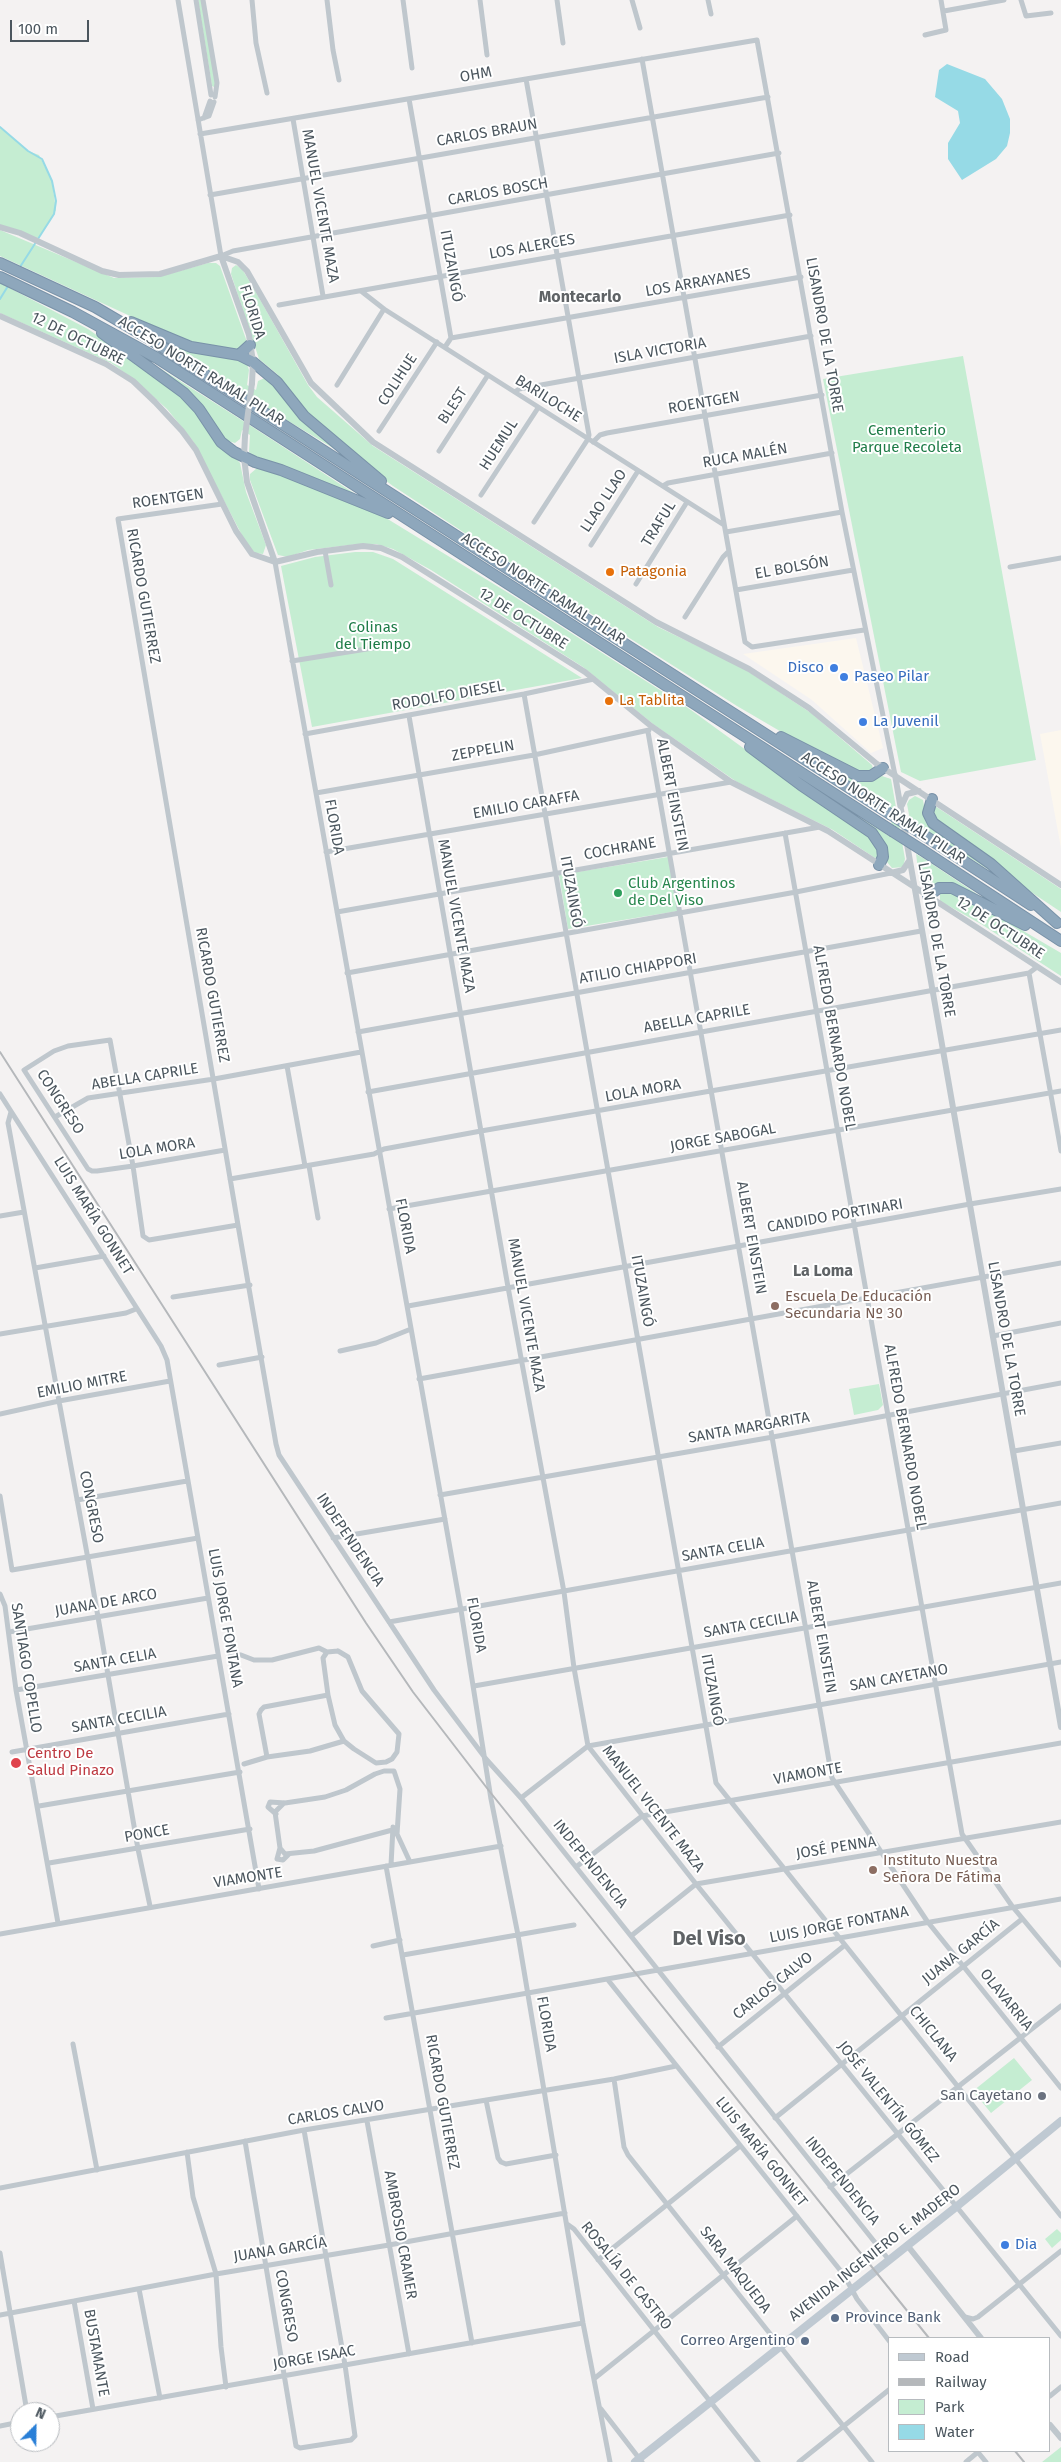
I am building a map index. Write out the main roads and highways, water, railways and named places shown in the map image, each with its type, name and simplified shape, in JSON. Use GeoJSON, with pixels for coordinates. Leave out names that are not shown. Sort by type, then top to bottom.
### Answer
{"type":"FeatureCollection","features":[{"type":"Feature","properties":{"kind":"highway","name":"ACCESO NORTE RAMAL PILAR"},"geometry":{"type":"LineString","coordinates":[[2,263],[95,307],[148,338],[1060,924]]}},
{"type":"Feature","properties":{"kind":"highway","name":"ACCESO NORTE RAMAL PILAR"},"geometry":{"type":"LineString","coordinates":[[0,277],[73,312],[150,354],[713,717],[892,830],[1061,942]]}},
{"type":"Feature","properties":{"kind":"highway"},"geometry":{"type":"LineString","coordinates":[[95,307],[191,347],[239,355],[253,362],[271,375],[298,410],[310,422],[421,513]]}},
{"type":"Feature","properties":{"kind":"highway"},"geometry":{"type":"LineString","coordinates":[[73,312],[184,392],[199,409],[221,442],[244,457],[282,470],[415,525]]}},
{"type":"Feature","properties":{"kind":"highway"},"geometry":{"type":"LineString","coordinates":[[239,355],[250,345]]}},
{"type":"Feature","properties":{"kind":"highway"},"geometry":{"type":"LineString","coordinates":[[714,701],[854,775],[871,776],[883,768]]}},
{"type":"Feature","properties":{"kind":"highway"},"geometry":{"type":"LineString","coordinates":[[713,717],[776,768],[872,832],[882,848],[882,857],[879,865]]}},
{"type":"Feature","properties":{"kind":"highway"},"geometry":{"type":"LineString","coordinates":[[932,798],[928,813],[934,825],[991,864],[1060,924]]}},
{"type":"Feature","properties":{"kind":"highway"},"geometry":{"type":"LineString","coordinates":[[928,896],[939,888],[952,888],[1061,942]]}},
{"type":"Feature","properties":{"kind":"main road","name":"AVENIDA INGENIERO E. MADERO"},"geometry":{"type":"LineString","coordinates":[[639,2461],[1061,2121]]}},
{"type":"Feature","properties":{"kind":"water"},"geometry":{"type":"Polygon","coordinates":[[[947,64],[985,79],[1002,99],[1010,119],[1010,133],[1007,146],[996,159],[962,180],[948,159],[948,143],[960,123],[958,111],[935,97],[939,70],[947,64]]]}},
{"type":"Feature","properties":{"kind":"waterway"},"geometry":{"type":"LineString","coordinates":[[0,127],[28,151],[42,159],[52,181],[56,201],[54,214],[20,267]]}},
{"type":"Feature","properties":{"kind":"waterway"},"geometry":{"type":"LineString","coordinates":[[0,299],[8,286]]}},
{"type":"Feature","properties":{"kind":"railway"},"geometry":{"type":"LineString","coordinates":[[0,1052],[366,1623],[413,1692],[490,1792],[928,2337]]}},
{"type":"Feature","properties":{"kind":"railway"},"geometry":{"type":"LineString","coordinates":[[1016,2452],[1024,2462]]}},
{"type":"Feature","properties":{"kind":"place","name":"Patagonia"},"geometry":{"type":"Point","coordinates":[610,572]}},
{"type":"Feature","properties":{"kind":"place","name":"Disco"},"geometry":{"type":"Point","coordinates":[834,668]}},
{"type":"Feature","properties":{"kind":"place","name":"Paseo Pilar"},"geometry":{"type":"Point","coordinates":[844,677]}},
{"type":"Feature","properties":{"kind":"place","name":"La Tablita"},"geometry":{"type":"Point","coordinates":[609,701]}},
{"type":"Feature","properties":{"kind":"place","name":"La Juvenil"},"geometry":{"type":"Point","coordinates":[863,722]}},
{"type":"Feature","properties":{"kind":"place","name":"Club Argentinos de Del Viso"},"geometry":{"type":"Point","coordinates":[618,893]}},
{"type":"Feature","properties":{"kind":"place","name":"Escuela De Educación Secundaria Nº 30"},"geometry":{"type":"Point","coordinates":[775,1306]}},
{"type":"Feature","properties":{"kind":"place","name":"Centro De Salud Pinazo"},"geometry":{"type":"Point","coordinates":[16,1763]}},
{"type":"Feature","properties":{"kind":"place","name":"Instituto Nuestra Señora De Fátima"},"geometry":{"type":"Point","coordinates":[873,1870]}},
{"type":"Feature","properties":{"kind":"place","name":"San Cayetano"},"geometry":{"type":"Point","coordinates":[1042,2096]}},
{"type":"Feature","properties":{"kind":"place","name":"Dia"},"geometry":{"type":"Point","coordinates":[1005,2245]}},
{"type":"Feature","properties":{"kind":"place","name":"Province Bank"},"geometry":{"type":"Point","coordinates":[835,2318]}},
{"type":"Feature","properties":{"kind":"place","name":"Correo Argentino"},"geometry":{"type":"Point","coordinates":[805,2341]}},
{"type":"Feature","properties":{"kind":"district","name":"Montecarlo"},"geometry":{"type":"Point","coordinates":[580,298]}},
{"type":"Feature","properties":{"kind":"district","name":"La Loma"},"geometry":{"type":"Point","coordinates":[823,1272]}},
{"type":"Feature","properties":{"kind":"district","name":"Del Viso"},"geometry":{"type":"Point","coordinates":[709,1939]}},
{"type":"Feature","properties":{"kind":"park label","name":"Cementerio Parque Recoleta"},"geometry":{"type":"Point","coordinates":[907,440]}},
{"type":"Feature","properties":{"kind":"park label","name":"Colinas del Tiempo"},"geometry":{"type":"Point","coordinates":[373,636]}}]}
